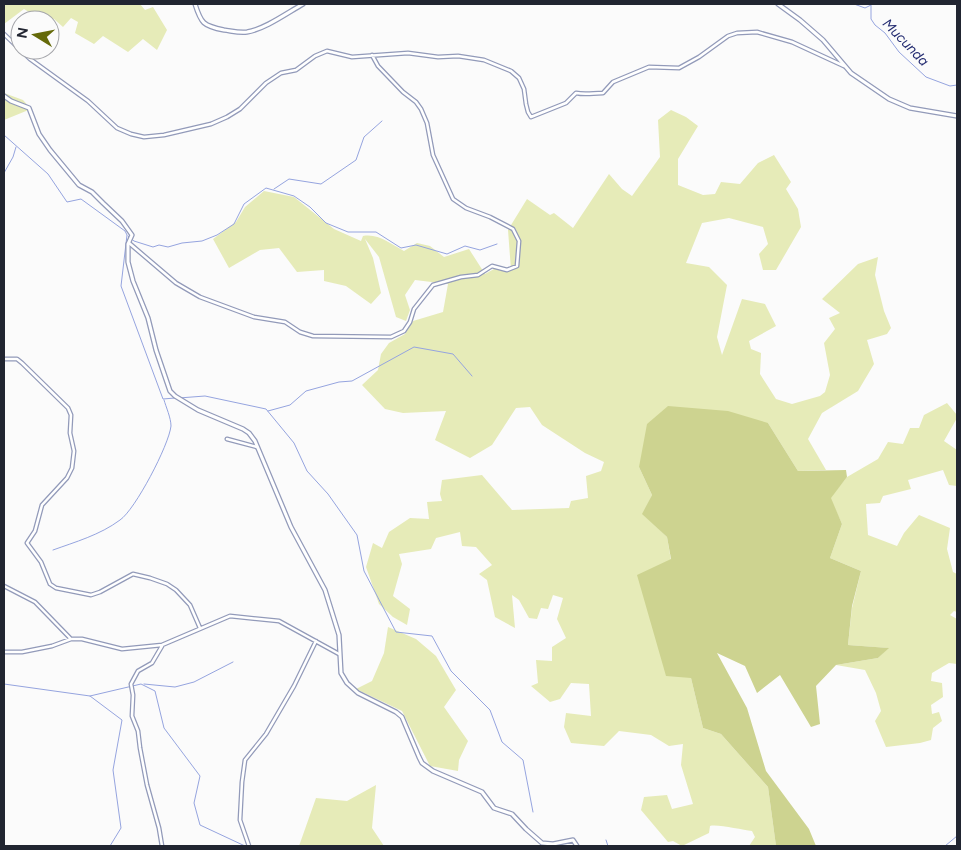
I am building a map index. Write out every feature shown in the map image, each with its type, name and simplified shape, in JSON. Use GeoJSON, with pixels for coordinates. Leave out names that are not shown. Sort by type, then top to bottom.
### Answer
{"type":"FeatureCollection","features":[{"type":"Feature","properties":{"kind":"street"},"geometry":{"type":"LineString","coordinates":[[195,4],[203,23],[214,28],[238,32],[260,28],[303,4]]}},
{"type":"Feature","properties":{"kind":"street"},"geometry":{"type":"LineString","coordinates":[[778,4],[816,34],[861,81],[899,104],[923,112],[957,116]]}},
{"type":"Feature","properties":{"kind":"street"},"geometry":{"type":"LineString","coordinates":[[4,34],[30,59],[88,101],[117,128],[144,137],[164,135],[211,124],[227,117],[240,109],[266,83],[281,73],[296,70],[314,56],[323,52],[332,52],[352,57],[408,53],[438,57],[458,56],[495,63],[511,70],[519,78],[524,89],[528,112],[531,117],[566,103],[576,93],[585,95],[594,92],[603,93],[613,82],[648,67],[679,68],[699,57],[728,36],[736,33],[757,32],[792,42],[846,67]]}},
{"type":"Feature","properties":{"kind":"street"},"geometry":{"type":"LineString","coordinates":[[129,243],[176,283],[200,296],[254,317],[284,322],[300,332],[313,336],[391,337],[404,331],[414,309],[434,285],[462,277],[478,275],[492,266],[507,270],[517,266],[519,242],[513,229],[490,216],[466,208],[453,199],[433,155],[427,123],[420,108],[378,66],[372,55]]}},
{"type":"Feature","properties":{"kind":"street"},"geometry":{"type":"LineString","coordinates":[[4,96],[29,108],[39,134],[50,150],[79,185],[92,192],[122,220],[132,235],[129,243],[128,262],[136,290],[148,318],[156,350],[170,391],[198,410],[242,429],[252,437],[291,527],[325,590],[338,630],[340,673],[347,683],[358,693],[396,712],[402,717],[422,763],[443,776],[482,792],[494,808],[512,814],[526,830],[542,843],[554,844],[574,840],[577,846]]}},
{"type":"Feature","properties":{"kind":"street"},"geometry":{"type":"LineString","coordinates":[[4,358],[17,359],[30,369],[68,408],[71,415],[70,433],[74,451],[72,468],[67,478],[42,505],[35,531],[27,543],[41,562],[50,584],[69,592],[91,595],[125,580],[133,574],[150,578],[167,584],[176,590],[190,605],[200,628]]}},
{"type":"Feature","properties":{"kind":"street"},"geometry":{"type":"LineString","coordinates":[[227,438],[258,448]]}},
{"type":"Feature","properties":{"kind":"street"},"geometry":{"type":"LineString","coordinates":[[4,586],[35,602],[71,639]]}},
{"type":"Feature","properties":{"kind":"street"},"geometry":{"type":"LineString","coordinates":[[4,652],[22,652],[52,646],[71,639],[82,639],[122,649],[162,645],[224,618],[237,616],[279,621],[339,654]]}},
{"type":"Feature","properties":{"kind":"street"},"geometry":{"type":"LineString","coordinates":[[249,846],[240,820],[245,760],[270,726],[294,686],[316,641]]}},
{"type":"Feature","properties":{"kind":"street"},"geometry":{"type":"LineString","coordinates":[[162,645],[152,663],[138,671],[131,684],[133,695],[132,716],[138,731],[146,785],[160,828],[162,846]]}},
{"type":"Feature","properties":{"kind":"green space"},"geometry":{"type":"Polygon","coordinates":[[[4,4],[140,4],[145,10],[153,7],[167,30],[157,50],[143,39],[128,52],[103,36],[94,44],[75,33],[78,22],[71,18],[63,27],[60,24],[60,10],[10,10],[10,20],[4,24],[4,4]]]}},
{"type":"Feature","properties":{"kind":"green space"},"geometry":{"type":"Polygon","coordinates":[[[4,93],[23,100],[31,109],[4,120],[4,93]]]}},
{"type":"Feature","properties":{"kind":"green space"},"geometry":{"type":"Polygon","coordinates":[[[671,110],[686,117],[698,126],[678,159],[678,185],[703,195],[715,194],[721,182],[740,184],[758,163],[774,155],[791,182],[786,189],[798,209],[801,227],[776,270],[763,270],[759,254],[768,244],[763,227],[729,218],[702,223],[686,263],[709,267],[727,285],[717,337],[722,355],[742,299],[765,304],[776,326],[749,341],[751,349],[761,353],[760,374],[776,399],[792,404],[820,396],[825,392],[830,375],[824,343],[835,329],[829,318],[840,313],[822,299],[858,264],[878,257],[875,275],[884,311],[891,328],[887,334],[867,340],[874,364],[858,391],[822,413],[808,439],[826,470],[798,471],[768,423],[639,467],[652,495],[643,514],[667,537],[691,678],[703,728],[721,734],[768,787],[776,846],[749,846],[755,837],[752,831],[724,826],[710,826],[709,833],[682,846],[673,841],[668,842],[641,810],[644,797],[667,795],[672,809],[693,804],[681,765],[683,744],[669,746],[651,735],[619,731],[604,746],[571,743],[564,727],[566,713],[591,716],[589,684],[571,683],[560,699],[550,702],[531,686],[538,683],[536,660],[552,661],[552,647],[566,638],[557,619],[563,598],[553,595],[548,609],[541,608],[537,619],[529,618],[519,600],[512,595],[515,628],[495,617],[487,580],[479,574],[492,565],[476,547],[462,546],[460,532],[436,538],[431,549],[399,554],[402,564],[393,596],[410,609],[407,625],[393,617],[379,604],[366,567],[373,543],[382,548],[389,532],[410,518],[429,519],[427,502],[442,501],[440,494],[442,480],[482,475],[512,510],[569,508],[571,501],[588,498],[586,476],[601,471],[604,462],[585,453],[542,425],[530,407],[516,408],[492,445],[470,458],[435,440],[446,411],[403,413],[385,409],[362,385],[378,370],[381,354],[389,343],[405,334],[413,321],[443,312],[448,284],[415,280],[405,295],[410,310],[406,321],[396,317],[379,257],[365,239],[373,258],[381,293],[371,304],[346,286],[324,281],[324,270],[297,272],[279,248],[260,250],[229,268],[213,239],[236,222],[245,207],[264,191],[294,197],[334,229],[361,241],[363,236],[374,236],[404,251],[417,243],[430,246],[444,257],[469,249],[485,274],[494,269],[511,270],[508,230],[527,199],[550,215],[554,213],[573,228],[609,174],[622,189],[632,196],[660,157],[658,120],[671,110]]]}},
{"type":"Feature","properties":{"kind":"green space"},"geometry":{"type":"Polygon","coordinates":[[[947,403],[957,415],[944,441],[957,450],[957,486],[949,485],[943,470],[908,480],[911,489],[883,496],[880,503],[866,504],[868,535],[897,546],[904,533],[919,515],[950,528],[947,549],[953,572],[957,574],[957,612],[954,611],[950,615],[957,619],[957,664],[949,663],[932,673],[931,681],[942,683],[943,697],[931,705],[932,714],[939,712],[942,721],[933,728],[931,740],[886,747],[875,721],[881,711],[876,693],[865,670],[836,665],[878,658],[888,648],[848,645],[852,608],[861,571],[830,558],[842,524],[830,498],[847,477],[878,459],[888,442],[903,444],[910,428],[919,428],[924,415],[947,403]]]}},
{"type":"Feature","properties":{"kind":"green space"},"geometry":{"type":"Polygon","coordinates":[[[668,406],[728,411],[768,423],[798,471],[846,470],[847,477],[831,498],[842,524],[830,558],[861,571],[852,606],[848,645],[889,648],[878,658],[836,665],[816,686],[820,724],[811,727],[780,675],[757,693],[745,666],[717,653],[747,708],[766,771],[809,829],[816,846],[776,846],[768,787],[721,734],[703,728],[691,678],[666,676],[637,575],[671,559],[667,537],[642,514],[652,495],[639,467],[647,424],[668,406]]]}},
{"type":"Feature","properties":{"kind":"green space"},"geometry":{"type":"Polygon","coordinates":[[[388,627],[416,639],[436,656],[456,690],[444,707],[468,741],[459,760],[458,771],[430,766],[402,711],[356,689],[372,681],[384,653],[388,627]]]}},
{"type":"Feature","properties":{"kind":"green space"},"geometry":{"type":"Polygon","coordinates":[[[376,785],[372,828],[384,846],[299,846],[316,798],[347,801],[376,785]]]}},
{"type":"Feature","properties":{"kind":"waterway","name":"Mucunda"},"geometry":{"type":"LineString","coordinates":[[854,4],[865,8],[871,5],[871,19],[875,25],[885,33],[899,52],[926,77],[950,86],[957,85]]}},
{"type":"Feature","properties":{"kind":"waterway"},"geometry":{"type":"LineString","coordinates":[[274,189],[289,179],[321,184],[356,160],[364,137],[382,121]]}},
{"type":"Feature","properties":{"kind":"waterway"},"geometry":{"type":"LineString","coordinates":[[4,135],[48,174],[67,202],[81,199],[125,231],[127,235],[121,286],[163,399],[175,398]]}},
{"type":"Feature","properties":{"kind":"waterway"},"geometry":{"type":"LineString","coordinates":[[4,173],[16,147]]}},
{"type":"Feature","properties":{"kind":"waterway"},"geometry":{"type":"LineString","coordinates":[[128,236],[134,241],[153,247],[159,245],[168,247],[182,243],[202,241],[217,235],[234,224],[244,204],[266,188],[294,196],[310,207],[326,223],[348,232],[376,232],[401,248],[416,245],[447,254],[465,246],[480,250],[497,244]]}},
{"type":"Feature","properties":{"kind":"waterway"},"geometry":{"type":"LineString","coordinates":[[268,411],[290,405],[306,391],[339,382],[352,381],[414,347],[453,354],[472,376]]}},
{"type":"Feature","properties":{"kind":"waterway"},"geometry":{"type":"LineString","coordinates":[[179,398],[205,396],[266,409],[294,443],[307,471],[328,494],[357,535],[364,571],[396,632],[432,636],[451,671],[490,710],[502,742],[523,760],[533,812]]}},
{"type":"Feature","properties":{"kind":"waterway"},"geometry":{"type":"LineString","coordinates":[[53,550],[104,530],[120,520],[134,504],[158,461],[169,435],[171,423],[164,400]]}},
{"type":"Feature","properties":{"kind":"waterway"},"geometry":{"type":"LineString","coordinates":[[144,684],[175,687],[194,682],[233,662]]}},
{"type":"Feature","properties":{"kind":"waterway"},"geometry":{"type":"LineString","coordinates":[[4,684],[90,696],[122,720],[113,770],[121,828],[110,846]]}},
{"type":"Feature","properties":{"kind":"waterway"},"geometry":{"type":"LineString","coordinates":[[90,696],[141,684],[155,691],[164,728],[200,776],[194,803],[200,825],[245,846]]}},
{"type":"Feature","properties":{"kind":"waterway"},"geometry":{"type":"LineString","coordinates":[[945,846],[957,836]]}},
{"type":"Feature","properties":{"kind":"waterway"},"geometry":{"type":"LineString","coordinates":[[606,840],[608,846]]}}]}
